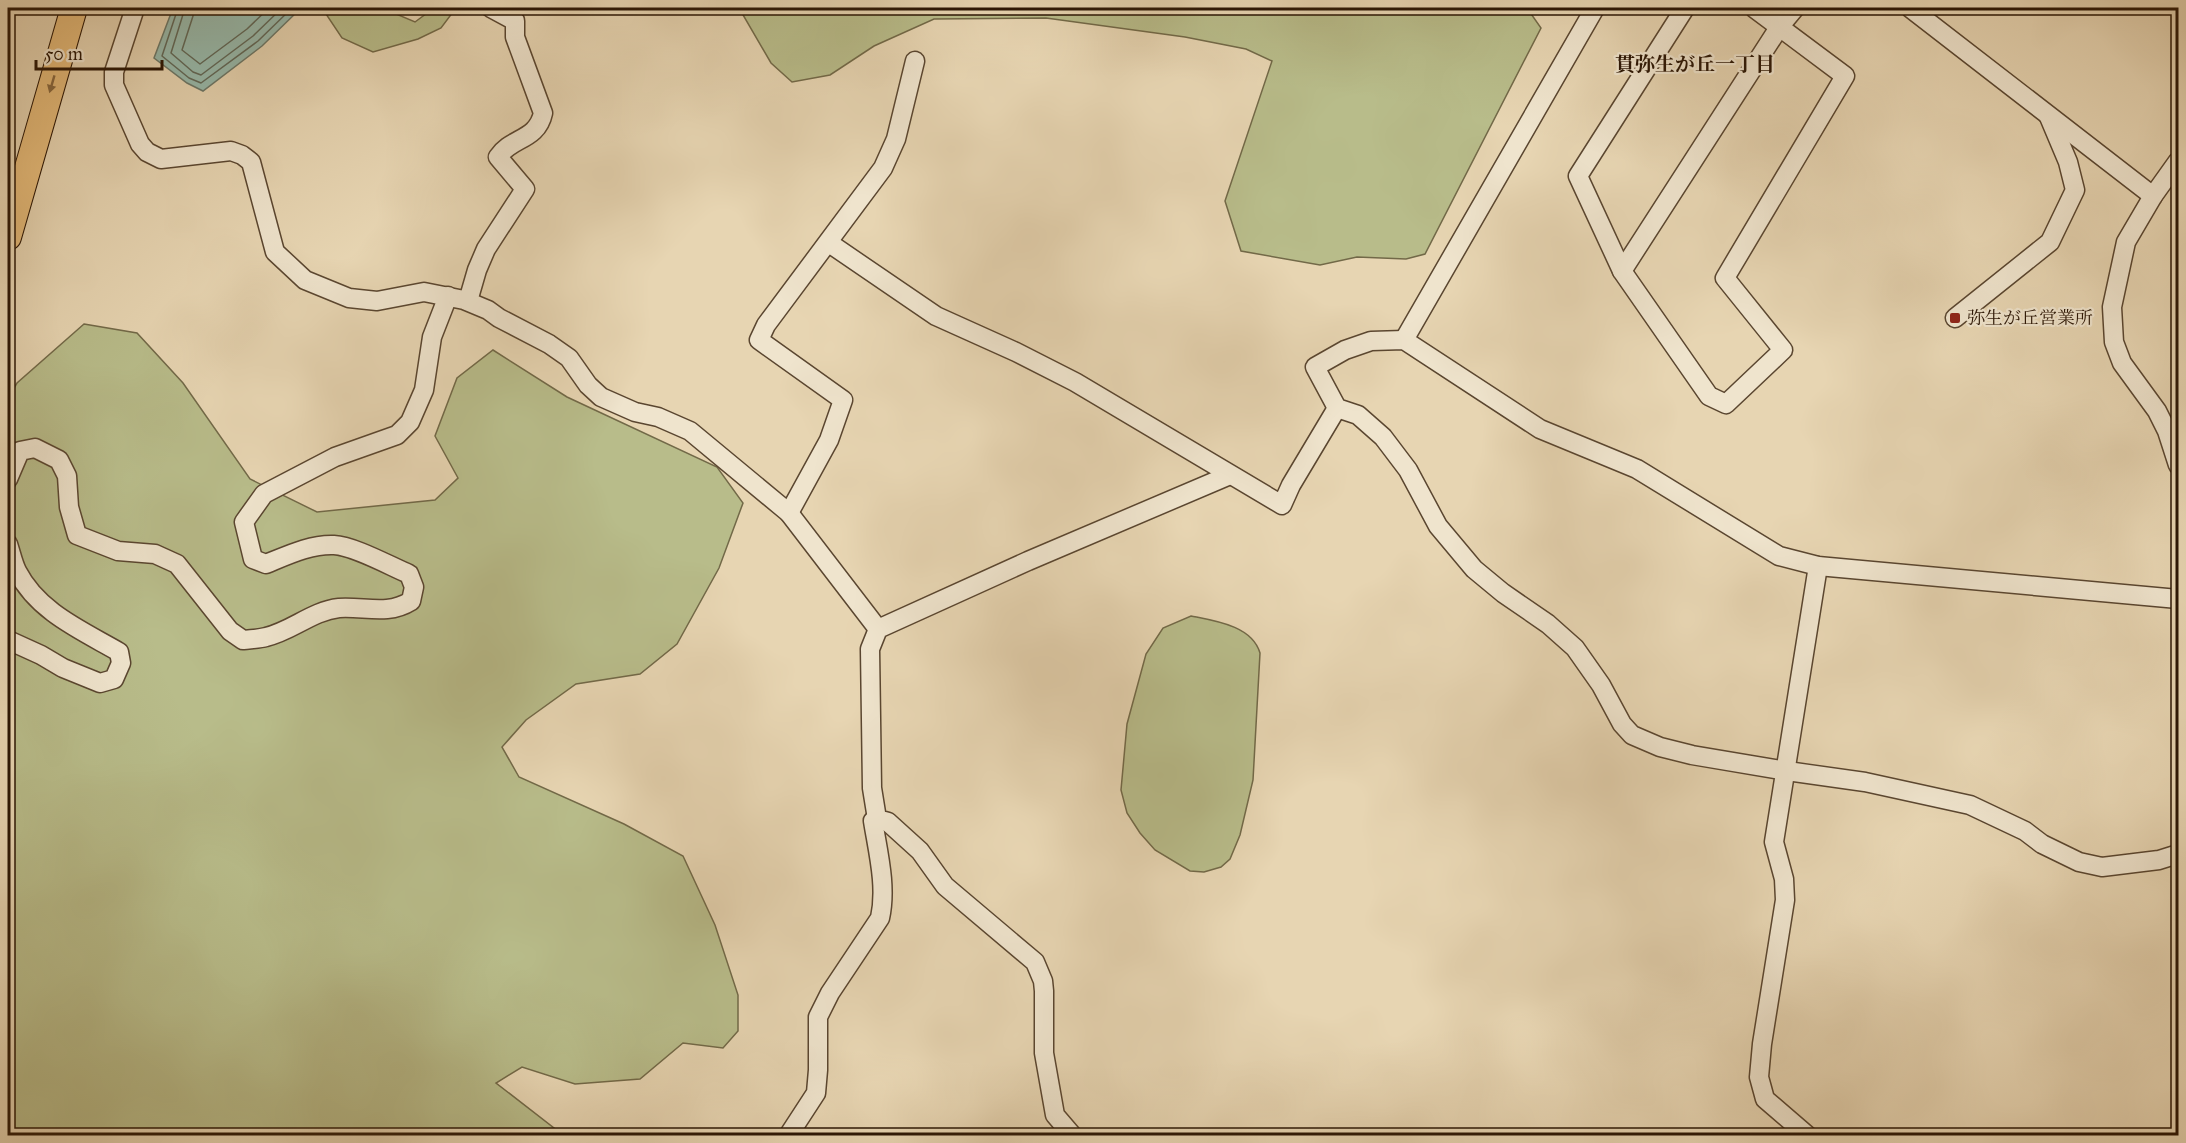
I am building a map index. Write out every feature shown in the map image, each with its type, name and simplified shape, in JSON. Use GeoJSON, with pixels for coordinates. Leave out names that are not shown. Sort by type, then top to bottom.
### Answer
{"type":"FeatureCollection","features":[{"type":"Feature","properties":{"kind":"highway"},"geometry":{"type":"LineString","coordinates":[[8,237],[74,8]]}},
{"type":"Feature","properties":{"kind":"street"},"geometry":{"type":"LineString","coordinates":[[135,8],[114,72],[114,85],[140,144],[147,152],[161,159],[231,151],[251,162],[275,252],[305,280],[349,298],[377,301],[424,292],[468,301],[549,344],[569,358],[588,385],[601,397],[634,412],[658,417],[690,431],[789,513],[878,629]]}},
{"type":"Feature","properties":{"kind":"street"},"geometry":{"type":"LineString","coordinates":[[468,301],[486,249],[525,189],[498,157],[502,151],[535,131],[543,113],[515,37],[514,14],[491,8]]}},
{"type":"Feature","properties":{"kind":"street"},"geometry":{"type":"LineString","coordinates":[[1404,340],[1595,8]]}},
{"type":"Feature","properties":{"kind":"street"},"geometry":{"type":"LineString","coordinates":[[1685,8],[1578,176],[1622,271],[1709,396],[1725,404],[1783,350],[1725,278],[1845,76],[1754,8]]}},
{"type":"Feature","properties":{"kind":"street"},"geometry":{"type":"LineString","coordinates":[[1622,271],[1780,26],[1795,8]]}},
{"type":"Feature","properties":{"kind":"street"},"geometry":{"type":"LineString","coordinates":[[1910,8],[2153,196]]}},
{"type":"Feature","properties":{"kind":"street"},"geometry":{"type":"LineString","coordinates":[[789,513],[829,440],[843,400],[759,340],[766,326],[883,168],[896,139],[915,61]]}},
{"type":"Feature","properties":{"kind":"street"},"geometry":{"type":"LineString","coordinates":[[1956,318],[2050,242],[2075,190],[2068,162],[2049,115]]}},
{"type":"Feature","properties":{"kind":"street"},"geometry":{"type":"LineString","coordinates":[[2178,161],[2153,196],[2126,242],[2112,307],[2114,342],[2122,363],[2157,411],[2167,431],[2178,465]]}},
{"type":"Feature","properties":{"kind":"street"},"geometry":{"type":"LineString","coordinates":[[829,243],[936,316],[1075,382],[1282,505],[1337,408]]}},
{"type":"Feature","properties":{"kind":"street"},"geometry":{"type":"LineString","coordinates":[[8,479],[20,451],[35,448],[59,460],[67,476],[69,507],[77,535],[117,551],[154,554],[177,564],[230,631],[243,640],[267,637],[309,616],[338,608],[379,611],[401,607],[411,601],[414,587],[409,574],[350,548],[334,545],[307,548],[266,564],[253,559],[244,522],[264,494],[335,457],[397,435],[410,422],[424,390],[432,337],[448,296]]}},
{"type":"Feature","properties":{"kind":"street"},"geometry":{"type":"LineString","coordinates":[[2178,599],[1818,567],[1779,556],[1637,469],[1540,429],[1404,340],[1371,341],[1345,350],[1315,367],[1337,408],[1358,415],[1383,437],[1408,470],[1438,526],[1474,569],[1503,593],[1548,624],[1575,648],[1601,686],[1622,724],[1632,735],[1660,747],[1787,771],[1865,782],[1970,805],[2025,831],[2042,844],[2079,862],[2102,867],[2159,860],[2178,854]]}},
{"type":"Feature","properties":{"kind":"street"},"geometry":{"type":"LineString","coordinates":[[877,819],[872,788],[870,649],[878,629],[1028,561],[1230,475]]}},
{"type":"Feature","properties":{"kind":"street"},"geometry":{"type":"LineString","coordinates":[[8,544],[17,570],[28,589],[52,614],[119,652],[121,663],[114,679],[100,683],[63,668],[8,640]]}},
{"type":"Feature","properties":{"kind":"street"},"geometry":{"type":"LineString","coordinates":[[1809,1136],[1765,1099],[1759,1077],[1762,1044],[1785,900],[1784,879],[1774,842],[1818,567]]}},
{"type":"Feature","properties":{"kind":"street"},"geometry":{"type":"LineString","coordinates":[[788,1136],[816,1093],[818,1017],[830,993],[880,918],[883,905],[873,821],[877,819]]}},
{"type":"Feature","properties":{"kind":"street"},"geometry":{"type":"LineString","coordinates":[[877,819],[888,822],[920,851],[945,886],[1035,962],[1043,981],[1044,1053],[1055,1115],[1073,1136]]}},
{"type":"Feature","properties":{"kind":"green space"},"geometry":{"type":"Polygon","coordinates":[[[322,8],[382,8],[415,22],[434,8],[456,8],[441,28],[418,39],[373,52],[342,38],[322,8]]]}},
{"type":"Feature","properties":{"kind":"green space"},"geometry":{"type":"Polygon","coordinates":[[[739,8],[1527,8],[1541,28],[1425,254],[1406,259],[1357,257],[1320,265],[1241,251],[1225,201],[1272,61],[1246,49],[1185,37],[1046,18],[934,19],[874,46],[830,75],[792,82],[771,63],[739,8]]]}},
{"type":"Feature","properties":{"kind":"green space"},"geometry":{"type":"Polygon","coordinates":[[[84,324],[137,333],[183,383],[250,479],[317,512],[435,500],[458,478],[435,436],[457,378],[493,350],[567,397],[717,467],[743,503],[719,568],[677,644],[640,674],[576,684],[526,720],[502,747],[519,777],[624,824],[683,856],[715,925],[738,995],[738,1031],[723,1048],[683,1043],[640,1079],[575,1084],[522,1067],[496,1083],[563,1135],[8,1135],[8,398],[17,383],[84,324]]]}},
{"type":"Feature","properties":{"kind":"green space"},"geometry":{"type":"Polygon","coordinates":[[[1191,616],[1232,626],[1249,637],[1256,644],[1260,653],[1253,780],[1240,835],[1230,859],[1221,867],[1204,872],[1190,871],[1155,850],[1127,813],[1121,790],[1127,724],[1146,654],[1163,628],[1191,616]]]}},
{"type":"Feature","properties":{"kind":"water"},"geometry":{"type":"Polygon","coordinates":[[[173,8],[301,8],[262,46],[203,91],[187,83],[154,58],[173,8]]]}},
{"type":"Feature","properties":{"kind":"place","name":"弥生が丘営業所"},"geometry":{"type":"Point","coordinates":[1955,318]}},
{"type":"Feature","properties":{"kind":"district","name":"貫弥生が丘一丁目"},"geometry":{"type":"Point","coordinates":[1695,64]}}]}
